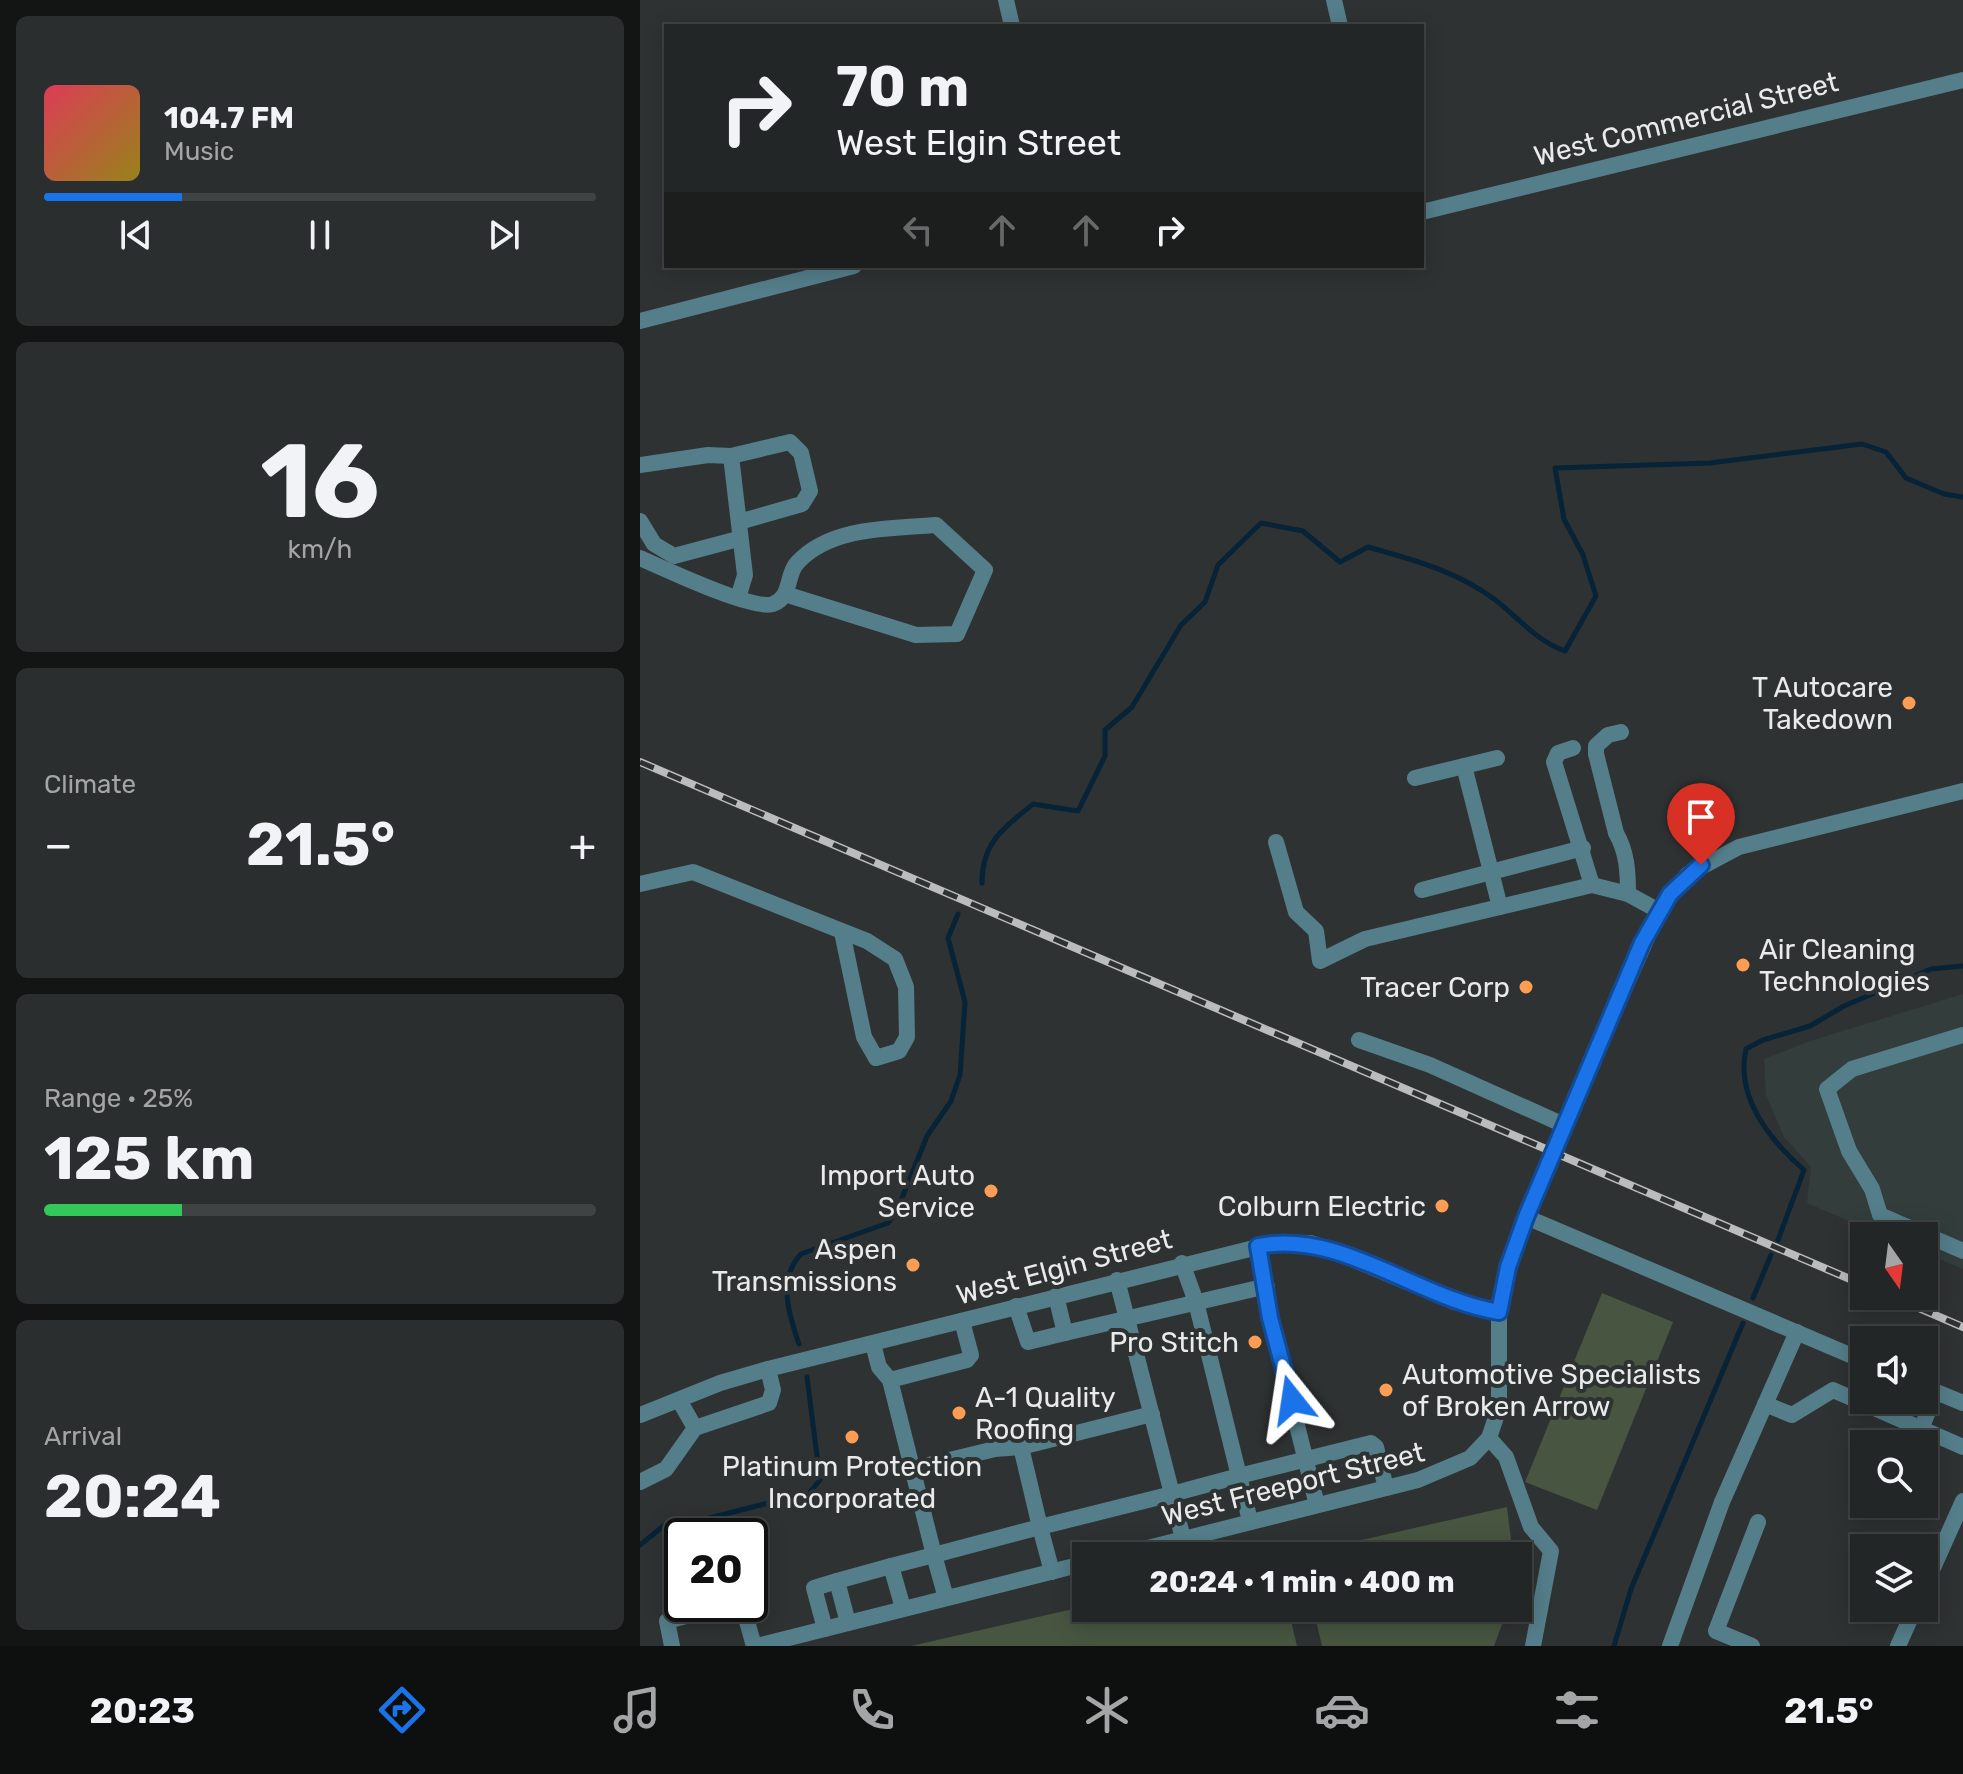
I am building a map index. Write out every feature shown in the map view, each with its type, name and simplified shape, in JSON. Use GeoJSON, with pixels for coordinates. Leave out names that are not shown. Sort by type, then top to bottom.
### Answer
{"type":"FeatureCollection","features":[{"type":"Feature","properties":{"kind":"street"},"geometry":{"type":"LineString","coordinates":[[1006,0],[1012,24]]}},
{"type":"Feature","properties":{"kind":"street"},"geometry":{"type":"LineString","coordinates":[[1334,0],[1340,24]]}},
{"type":"Feature","properties":{"kind":"street","name":"West Commercial Street"},"geometry":{"type":"LineString","coordinates":[[1424,212],[1963,80]]}},
{"type":"Feature","properties":{"kind":"street"},"geometry":{"type":"LineString","coordinates":[[640,321],[846,268]]}},
{"type":"Feature","properties":{"kind":"street"},"geometry":{"type":"LineString","coordinates":[[640,465],[708,455],[731,456],[790,442],[801,453],[810,491],[802,504],[674,556],[654,544],[640,521]]}},
{"type":"Feature","properties":{"kind":"street"},"geometry":{"type":"LineString","coordinates":[[731,456],[745,575],[738,598]]}},
{"type":"Feature","properties":{"kind":"street"},"geometry":{"type":"LineString","coordinates":[[640,558],[738,598],[763,605],[774,604],[785,594],[795,565],[825,542],[860,532],[936,525],[985,570],[957,634],[916,635],[785,594]]}},
{"type":"Feature","properties":{"kind":"street"},"geometry":{"type":"LineString","coordinates":[[1621,732],[1608,735],[1596,746],[1596,754],[1628,869],[1628,894]]}},
{"type":"Feature","properties":{"kind":"street"},"geometry":{"type":"LineString","coordinates":[[1573,748],[1558,753],[1554,762],[1592,885]]}},
{"type":"Feature","properties":{"kind":"street"},"geometry":{"type":"LineString","coordinates":[[1415,778],[1497,758]]}},
{"type":"Feature","properties":{"kind":"street"},"geometry":{"type":"LineString","coordinates":[[1464,766],[1500,907]]}},
{"type":"Feature","properties":{"kind":"street"},"geometry":{"type":"LineString","coordinates":[[1533,1646],[1551,1551],[1531,1527],[1506,1457],[1489,1438],[1499,1408],[1499,1312],[1508,1267],[1526,1217],[1659,911],[1688,874],[1739,847],[1963,791]]}},
{"type":"Feature","properties":{"kind":"street"},"geometry":{"type":"LineString","coordinates":[[1276,842],[1296,912],[1316,931],[1320,961],[1365,939],[1592,885],[1628,894],[1659,911]]}},
{"type":"Feature","properties":{"kind":"street"},"geometry":{"type":"LineString","coordinates":[[1422,890],[1583,848]]}},
{"type":"Feature","properties":{"kind":"street"},"geometry":{"type":"LineString","coordinates":[[640,884],[693,872],[867,941],[895,959],[906,987],[907,1037],[899,1051],[876,1058],[864,1037],[842,932]]}},
{"type":"Feature","properties":{"kind":"street"},"geometry":{"type":"LineString","coordinates":[[1963,1035],[1852,1069],[1829,1084],[1836,1118],[1849,1151],[1872,1189],[1880,1215],[1963,1251]]}},
{"type":"Feature","properties":{"kind":"street"},"geometry":{"type":"LineString","coordinates":[[1359,1040],[1430,1065],[1564,1125]]}},
{"type":"Feature","properties":{"kind":"street"},"geometry":{"type":"LineString","coordinates":[[1526,1217],[1850,1355]]}},
{"type":"Feature","properties":{"kind":"street","name":"West Elgin Street"},"geometry":{"type":"LineString","coordinates":[[640,1415],[768,1369],[1258,1246],[1310,1243],[1455,1302],[1499,1312]]}},
{"type":"Feature","properties":{"kind":"street"},"geometry":{"type":"LineString","coordinates":[[1258,1246],[1270,1318],[1317,1505]]}},
{"type":"Feature","properties":{"kind":"street"},"geometry":{"type":"LineString","coordinates":[[1182,1263],[1196,1302],[1250,1521]]}},
{"type":"Feature","properties":{"kind":"street"},"geometry":{"type":"LineString","coordinates":[[1117,1280],[1183,1539]]}},
{"type":"Feature","properties":{"kind":"street"},"geometry":{"type":"LineString","coordinates":[[1016,1306],[1024,1340],[1028,1342],[1267,1286]]}},
{"type":"Feature","properties":{"kind":"street"},"geometry":{"type":"LineString","coordinates":[[1056,1296],[1065,1333]]}},
{"type":"Feature","properties":{"kind":"street"},"geometry":{"type":"LineString","coordinates":[[890,1380],[967,1360],[971,1355],[962,1321]]}},
{"type":"Feature","properties":{"kind":"street"},"geometry":{"type":"LineString","coordinates":[[1670,1646],[1722,1502],[1797,1332]]}},
{"type":"Feature","properties":{"kind":"street"},"geometry":{"type":"LineString","coordinates":[[873,1344],[879,1367],[890,1380],[946,1598]]}},
{"type":"Feature","properties":{"kind":"street"},"geometry":{"type":"LineString","coordinates":[[640,1482],[666,1469],[695,1428],[769,1403],[773,1390],[768,1369]]}},
{"type":"Feature","properties":{"kind":"street"},"geometry":{"type":"LineString","coordinates":[[1765,1404],[1792,1415],[1833,1390],[1963,1447]]}},
{"type":"Feature","properties":{"kind":"street"},"geometry":{"type":"LineString","coordinates":[[1938,1392],[1963,1403]]}},
{"type":"Feature","properties":{"kind":"street"},"geometry":{"type":"LineString","coordinates":[[679,1400],[695,1428]]}},
{"type":"Feature","properties":{"kind":"street"},"geometry":{"type":"LineString","coordinates":[[912,1469],[995,1449],[1021,1447],[1152,1414]]}},
{"type":"Feature","properties":{"kind":"street"},"geometry":{"type":"LineString","coordinates":[[1921,1429],[1924,1414]]}},
{"type":"Feature","properties":{"kind":"street","name":"West Freeport Street"},"geometry":{"type":"LineString","coordinates":[[1171,1542],[1445,1471],[1470,1458],[1489,1438]]}},
{"type":"Feature","properties":{"kind":"street"},"geometry":{"type":"LineString","coordinates":[[825,1629],[814,1588],[1306,1459],[1371,1443],[1376,1447],[1386,1488]]}},
{"type":"Feature","properties":{"kind":"street"},"geometry":{"type":"LineString","coordinates":[[1021,1447],[1052,1572]]}},
{"type":"Feature","properties":{"kind":"street"},"geometry":{"type":"LineString","coordinates":[[1938,1557],[1963,1501]]}},
{"type":"Feature","properties":{"kind":"street"},"geometry":{"type":"LineString","coordinates":[[1752,1646],[1716,1631],[1758,1522]]}},
{"type":"Feature","properties":{"kind":"street"},"geometry":{"type":"LineString","coordinates":[[891,1566],[903,1608]]}},
{"type":"Feature","properties":{"kind":"street"},"geometry":{"type":"LineString","coordinates":[[748,1622],[756,1646],[810,1640],[825,1629],[1072,1567]]}},
{"type":"Feature","properties":{"kind":"street"},"geometry":{"type":"LineString","coordinates":[[837,1581],[848,1623]]}},
{"type":"Feature","properties":{"kind":"street"},"geometry":{"type":"LineString","coordinates":[[667,1622],[672,1646]]}},
{"type":"Feature","properties":{"kind":"street"},"geometry":{"type":"LineString","coordinates":[[1898,1646],[1909,1622]]}},
{"type":"Feature","properties":{"kind":"shaded area"},"geometry":{"type":"Polygon","coordinates":[[[1963,994],[1963,1269],[1938,1259],[1938,1222],[1851,1222],[1807,1203],[1811,1167],[1784,1137],[1766,1095],[1764,1059],[1810,1041],[1963,994]]]}},
{"type":"Feature","properties":{"kind":"green space"},"geometry":{"type":"Polygon","coordinates":[[[1602,1293],[1673,1322],[1597,1510],[1525,1482],[1602,1293]]]}},
{"type":"Feature","properties":{"kind":"green space"},"geometry":{"type":"Polygon","coordinates":[[[1507,1507],[1511,1542],[1353,1542],[1507,1507]]]}},
{"type":"Feature","properties":{"kind":"green space"},"geometry":{"type":"Polygon","coordinates":[[[1072,1609],[1072,1622],[1291,1622],[1297,1646],[911,1646],[1072,1609]]]}},
{"type":"Feature","properties":{"kind":"green space"},"geometry":{"type":"Polygon","coordinates":[[[1316,1622],[1503,1622],[1494,1646],[1322,1646],[1316,1622]]]}},
{"type":"Feature","properties":{"kind":"waterway"},"geometry":{"type":"LineString","coordinates":[[982,883],[990,847],[1004,829],[1033,804],[1078,811],[1105,756],[1105,730],[1132,707],[1181,625],[1205,602],[1218,565],[1261,523],[1303,531],[1340,562],[1368,547],[1449,573],[1479,589],[1536,635],[1565,651],[1596,596],[1583,555],[1564,519],[1555,468],[1710,463],[1862,444],[1886,452],[1906,478],[1944,494],[1963,497]]}},
{"type":"Feature","properties":{"kind":"waterway"},"geometry":{"type":"LineString","coordinates":[[799,1344],[787,1298],[789,1275],[794,1264],[801,1254],[888,1223],[896,1213],[927,1136],[951,1101],[960,1075],[965,1002],[948,938],[958,914]]}},
{"type":"Feature","properties":{"kind":"waterway"},"geometry":{"type":"LineString","coordinates":[[1778,1240],[1804,1170],[1779,1145],[1758,1116],[1746,1084],[1746,1049],[1763,1040],[1810,1026],[1844,1006],[1931,969],[1963,966]]}},
{"type":"Feature","properties":{"kind":"waterway"},"geometry":{"type":"LineString","coordinates":[[1753,1298],[1771,1255]]}},
{"type":"Feature","properties":{"kind":"waterway"},"geometry":{"type":"LineString","coordinates":[[1614,1646],[1631,1589],[1743,1323]]}},
{"type":"Feature","properties":{"kind":"waterway"},"geometry":{"type":"LineString","coordinates":[[640,1545],[667,1523],[694,1522],[784,1499],[806,1497],[820,1480],[807,1377]]}},
{"type":"Feature","properties":{"kind":"railway"},"geometry":{"type":"LineString","coordinates":[[640,762],[1850,1279]]}},
{"type":"Feature","properties":{"kind":"railway"},"geometry":{"type":"LineString","coordinates":[[1924,1310],[1963,1327]]}},
{"type":"Feature","properties":{"kind":"place","name":"T Autocare Takedown"},"geometry":{"type":"Point","coordinates":[1909,703]}},
{"type":"Feature","properties":{"kind":"place","name":"Air Cleaning Technologies"},"geometry":{"type":"Point","coordinates":[1743,965]}},
{"type":"Feature","properties":{"kind":"place","name":"Tracer Corp"},"geometry":{"type":"Point","coordinates":[1526,987]}},
{"type":"Feature","properties":{"kind":"place","name":"Import Auto Service"},"geometry":{"type":"Point","coordinates":[991,1191]}},
{"type":"Feature","properties":{"kind":"place","name":"Colburn Electric"},"geometry":{"type":"Point","coordinates":[1442,1206]}},
{"type":"Feature","properties":{"kind":"place","name":"Aspen Transmissions"},"geometry":{"type":"Point","coordinates":[913,1265]}},
{"type":"Feature","properties":{"kind":"place","name":"Pro Stitch"},"geometry":{"type":"Point","coordinates":[1255,1342]}},
{"type":"Feature","properties":{"kind":"place","name":"Automotive Specialists of Broken Arrow"},"geometry":{"type":"Point","coordinates":[1386,1390]}},
{"type":"Feature","properties":{"kind":"place","name":"A-1 Quality Roofing"},"geometry":{"type":"Point","coordinates":[959,1413]}},
{"type":"Feature","properties":{"kind":"place","name":"Platinum Protection Incorporated"},"geometry":{"type":"Point","coordinates":[852,1437]}},
{"type":"Feature","properties":{"kind":"route"},"geometry":{"type":"LineString","coordinates":[[1292,1400],[1270,1318],[1258,1246],[1310,1243],[1455,1302],[1499,1312],[1508,1267],[1526,1217],[1642,943],[1670,894],[1701,865]]}}]}
